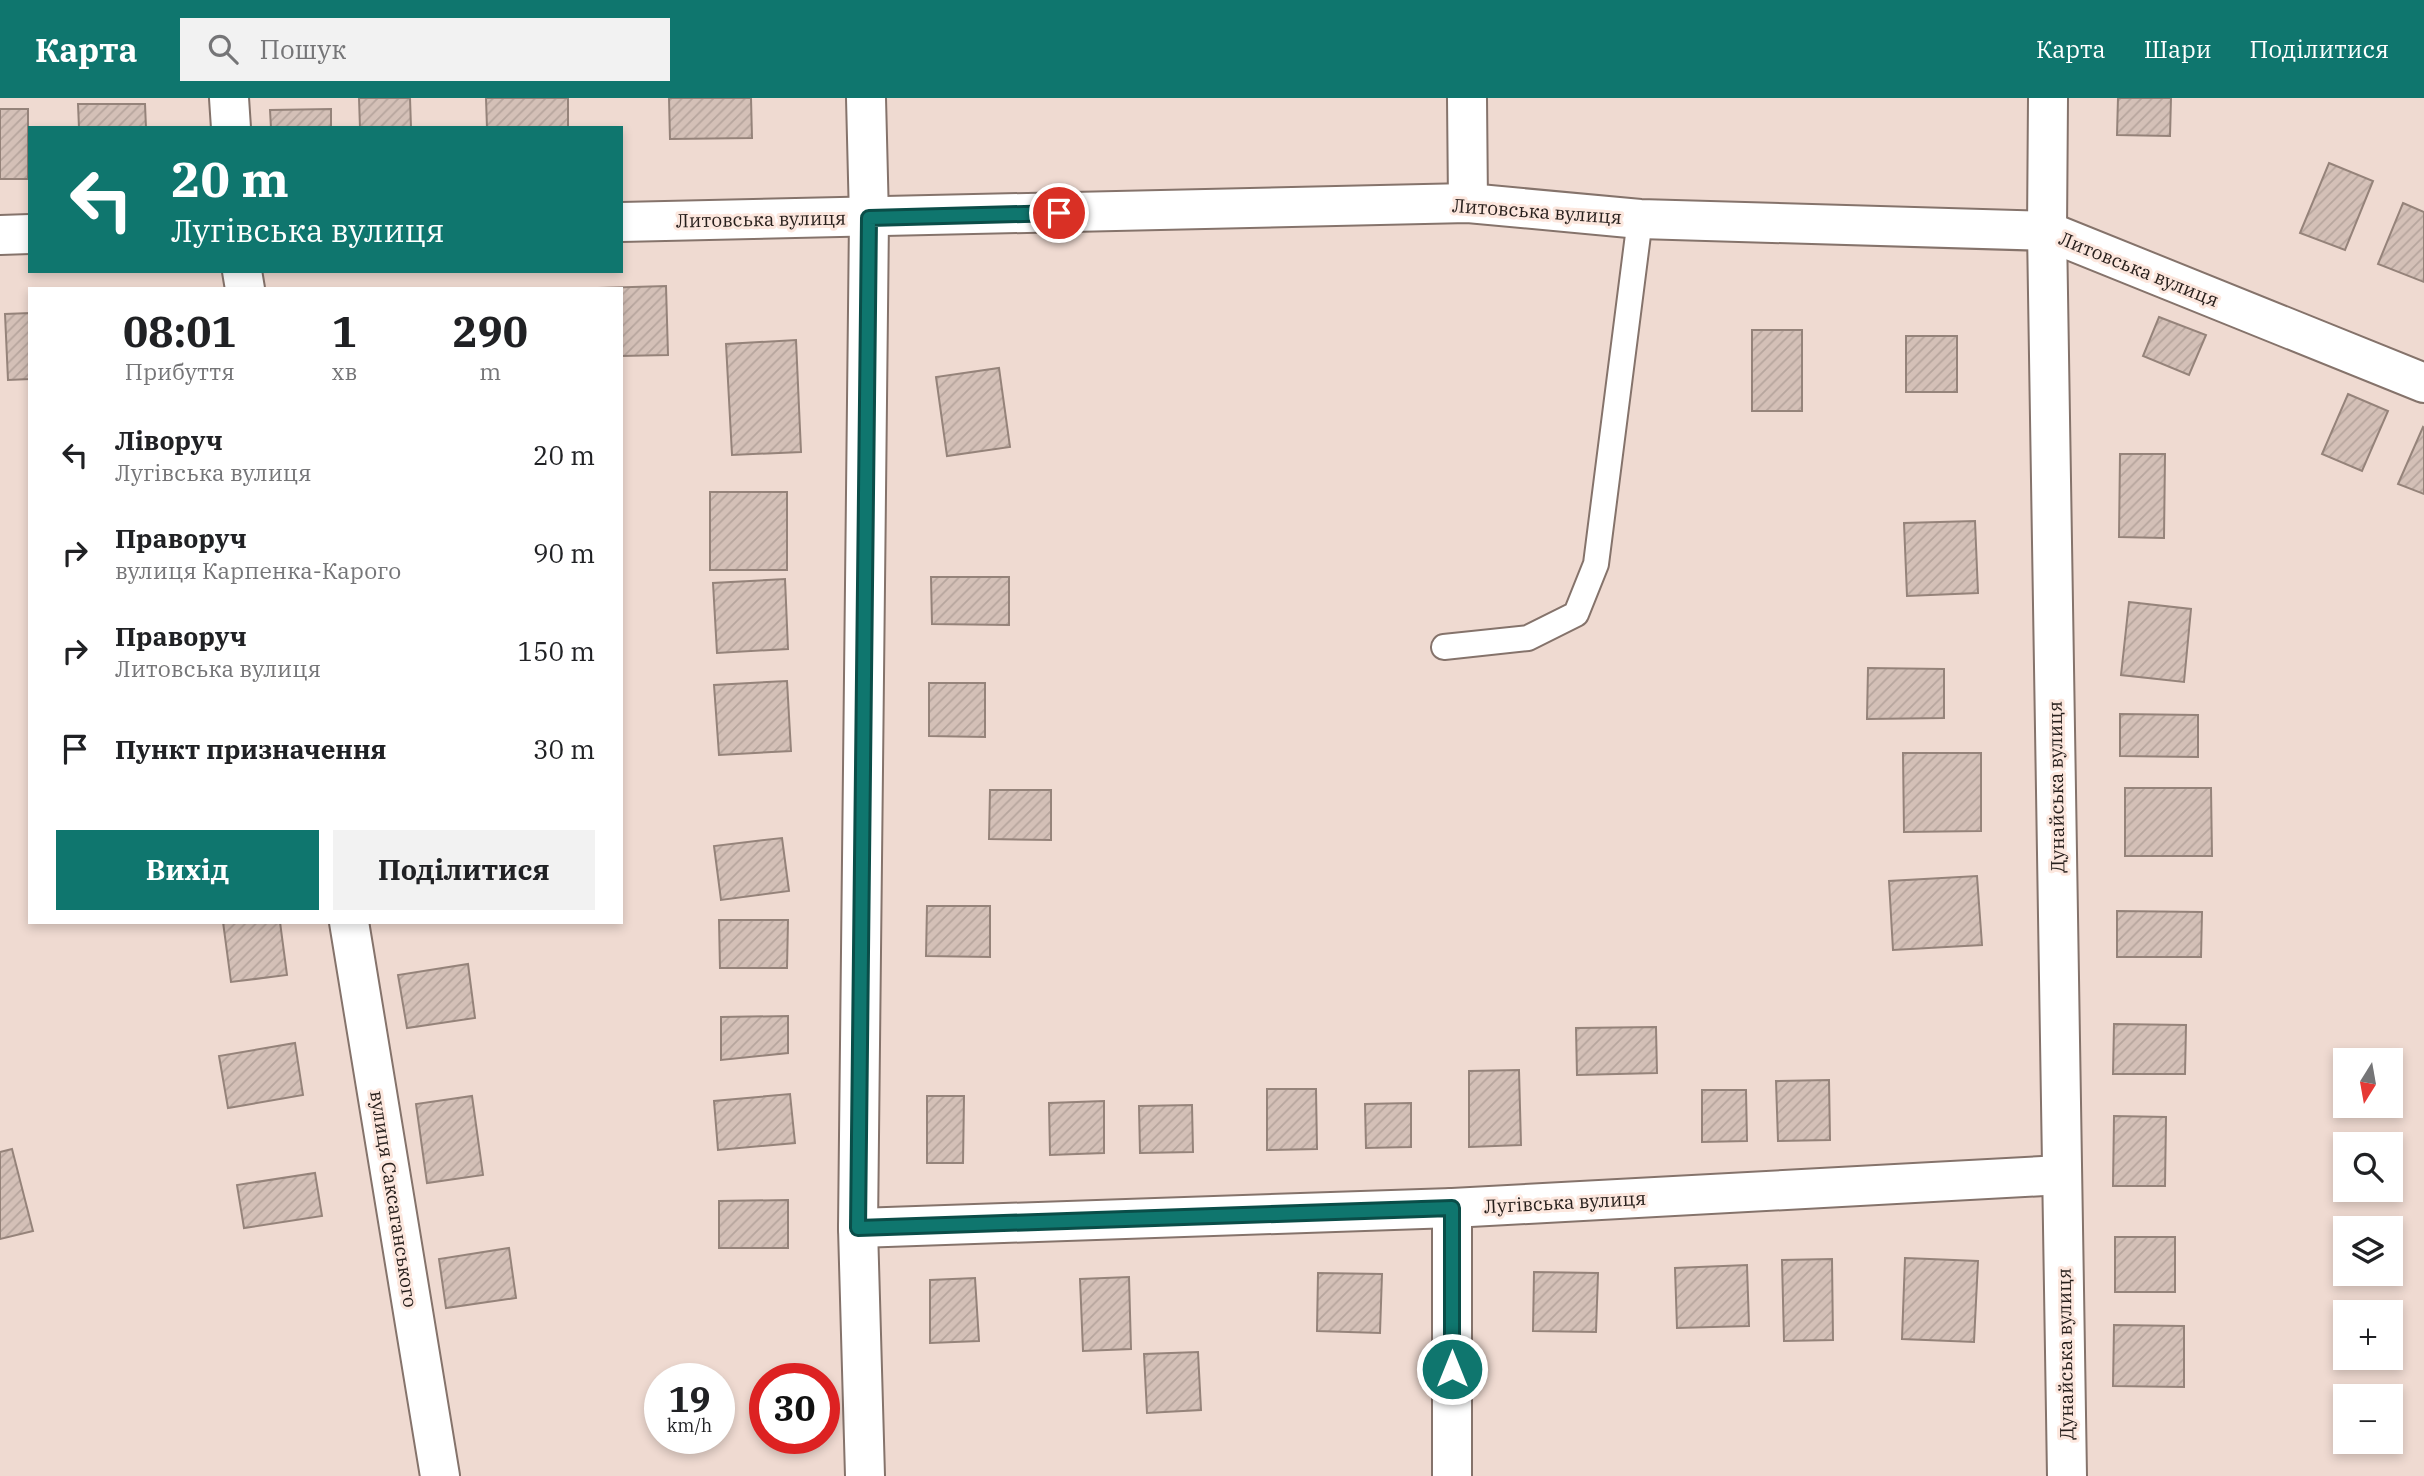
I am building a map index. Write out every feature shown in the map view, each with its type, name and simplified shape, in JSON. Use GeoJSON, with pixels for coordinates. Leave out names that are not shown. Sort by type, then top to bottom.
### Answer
{"type":"FeatureCollection","features":[{"type":"Feature","properties":{"kind":"street"},"geometry":{"type":"LineString","coordinates":[[229,98],[230,126]]}},
{"type":"Feature","properties":{"kind":"street"},"geometry":{"type":"LineString","coordinates":[[866,98],[869,218],[858,1228],[866,1476]]}},
{"type":"Feature","properties":{"kind":"street"},"geometry":{"type":"LineString","coordinates":[[1467,98],[1468,203]]}},
{"type":"Feature","properties":{"kind":"street","name":"Дунайська вулиця"},"geometry":{"type":"LineString","coordinates":[[2048,98],[2046,232],[2067,1476]]}},
{"type":"Feature","properties":{"kind":"street","name":"Литовська вулиця"},"geometry":{"type":"LineString","coordinates":[[623,222],[1468,203],[1640,219],[2046,232],[2424,383]]}},
{"type":"Feature","properties":{"kind":"street"},"geometry":{"type":"LineString","coordinates":[[0,235],[28,234]]}},
{"type":"Feature","properties":{"kind":"street","name":"вулиця Саксаганського"},"geometry":{"type":"LineString","coordinates":[[349,924],[440,1476]]}},
{"type":"Feature","properties":{"kind":"street","name":"Лугівська вулиця"},"geometry":{"type":"LineString","coordinates":[[858,1228],[1452,1208],[2062,1175]]}},
{"type":"Feature","properties":{"kind":"street"},"geometry":{"type":"LineString","coordinates":[[1452,1208],[1452,1476]]}},
{"type":"Feature","properties":{"kind":"lane"},"geometry":{"type":"LineString","coordinates":[[1444,647],[1528,638],[1576,614],[1596,564],[1640,219]]}},
{"type":"Feature","properties":{"kind":"building"},"geometry":{"type":"Polygon","coordinates":[[[359,98],[410,98],[411,126],[360,126],[359,98]]]}},
{"type":"Feature","properties":{"kind":"building"},"geometry":{"type":"Polygon","coordinates":[[[486,98],[568,98],[568,126],[487,126],[486,98]]]}},
{"type":"Feature","properties":{"kind":"building"},"geometry":{"type":"Polygon","coordinates":[[[669,98],[751,98],[752,138],[670,139],[669,98]]]}},
{"type":"Feature","properties":{"kind":"building"},"geometry":{"type":"Polygon","coordinates":[[[2118,98],[2171,98],[2170,136],[2117,135],[2118,98]]]}},
{"type":"Feature","properties":{"kind":"building"},"geometry":{"type":"Polygon","coordinates":[[[78,104],[145,104],[146,126],[79,126],[78,104]]]}},
{"type":"Feature","properties":{"kind":"building"},"geometry":{"type":"Polygon","coordinates":[[[0,109],[28,109],[28,179],[0,179],[0,109]]]}},
{"type":"Feature","properties":{"kind":"building"},"geometry":{"type":"Polygon","coordinates":[[[331,109],[331,126],[271,126],[270,110],[331,109]]]}},
{"type":"Feature","properties":{"kind":"building"},"geometry":{"type":"Polygon","coordinates":[[[2329,163],[2373,181],[2345,250],[2300,233],[2329,163]]]}},
{"type":"Feature","properties":{"kind":"building"},"geometry":{"type":"Polygon","coordinates":[[[2403,203],[2424,212],[2424,282],[2378,264],[2403,203]]]}},
{"type":"Feature","properties":{"kind":"building"},"geometry":{"type":"Polygon","coordinates":[[[666,286],[668,355],[623,356],[623,287],[666,286]]]}},
{"type":"Feature","properties":{"kind":"building"},"geometry":{"type":"Polygon","coordinates":[[[28,313],[28,379],[8,380],[5,314],[28,313]]]}},
{"type":"Feature","properties":{"kind":"building"},"geometry":{"type":"Polygon","coordinates":[[[2159,317],[2206,335],[2189,375],[2143,356],[2159,317]]]}},
{"type":"Feature","properties":{"kind":"building"},"geometry":{"type":"Polygon","coordinates":[[[1752,330],[1802,330],[1802,411],[1752,411],[1752,330]]]}},
{"type":"Feature","properties":{"kind":"building"},"geometry":{"type":"Polygon","coordinates":[[[1906,336],[1957,336],[1957,392],[1906,392],[1906,336]]]}},
{"type":"Feature","properties":{"kind":"building"},"geometry":{"type":"Polygon","coordinates":[[[796,340],[801,452],[732,455],[726,344],[796,340]]]}},
{"type":"Feature","properties":{"kind":"building"},"geometry":{"type":"Polygon","coordinates":[[[999,368],[1010,447],[947,456],[936,377],[999,368]]]}},
{"type":"Feature","properties":{"kind":"building"},"geometry":{"type":"Polygon","coordinates":[[[2348,394],[2388,411],[2362,471],[2322,454],[2348,394]]]}},
{"type":"Feature","properties":{"kind":"building"},"geometry":{"type":"Polygon","coordinates":[[[2424,428],[2424,494],[2398,484],[2424,428]]]}},
{"type":"Feature","properties":{"kind":"building"},"geometry":{"type":"Polygon","coordinates":[[[2120,454],[2165,454],[2164,538],[2119,537],[2120,454]]]}},
{"type":"Feature","properties":{"kind":"building"},"geometry":{"type":"Polygon","coordinates":[[[710,492],[787,492],[787,570],[710,570],[710,492]]]}},
{"type":"Feature","properties":{"kind":"building"},"geometry":{"type":"Polygon","coordinates":[[[1975,521],[1978,593],[1907,596],[1904,523],[1975,521]]]}},
{"type":"Feature","properties":{"kind":"building"},"geometry":{"type":"Polygon","coordinates":[[[931,577],[1009,577],[1009,625],[932,624],[931,577]]]}},
{"type":"Feature","properties":{"kind":"building"},"geometry":{"type":"Polygon","coordinates":[[[785,579],[788,649],[717,653],[713,583],[785,579]]]}},
{"type":"Feature","properties":{"kind":"building"},"geometry":{"type":"Polygon","coordinates":[[[2129,602],[2191,609],[2184,682],[2121,675],[2129,602]]]}},
{"type":"Feature","properties":{"kind":"building"},"geometry":{"type":"Polygon","coordinates":[[[1868,668],[1944,669],[1944,718],[1867,719],[1868,668]]]}},
{"type":"Feature","properties":{"kind":"building"},"geometry":{"type":"Polygon","coordinates":[[[787,681],[791,751],[719,755],[714,685],[787,681]]]}},
{"type":"Feature","properties":{"kind":"building"},"geometry":{"type":"Polygon","coordinates":[[[929,683],[985,683],[985,737],[929,736],[929,683]]]}},
{"type":"Feature","properties":{"kind":"building"},"geometry":{"type":"Polygon","coordinates":[[[2120,714],[2198,715],[2198,757],[2120,756],[2120,714]]]}},
{"type":"Feature","properties":{"kind":"building"},"geometry":{"type":"Polygon","coordinates":[[[1903,753],[1981,753],[1981,831],[1904,832],[1903,753]]]}},
{"type":"Feature","properties":{"kind":"building"},"geometry":{"type":"Polygon","coordinates":[[[2125,788],[2211,788],[2212,856],[2125,856],[2125,788]]]}},
{"type":"Feature","properties":{"kind":"building"},"geometry":{"type":"Polygon","coordinates":[[[990,790],[1051,790],[1051,840],[989,839],[990,790]]]}},
{"type":"Feature","properties":{"kind":"building"},"geometry":{"type":"Polygon","coordinates":[[[782,838],[789,891],[721,900],[714,846],[782,838]]]}},
{"type":"Feature","properties":{"kind":"building"},"geometry":{"type":"Polygon","coordinates":[[[1977,876],[1982,945],[1893,950],[1889,881],[1977,876]]]}},
{"type":"Feature","properties":{"kind":"building"},"geometry":{"type":"Polygon","coordinates":[[[927,906],[990,906],[990,957],[926,956],[927,906]]]}},
{"type":"Feature","properties":{"kind":"building"},"geometry":{"type":"Polygon","coordinates":[[[2117,911],[2202,912],[2201,957],[2117,957],[2117,911]]]}},
{"type":"Feature","properties":{"kind":"building"},"geometry":{"type":"Polygon","coordinates":[[[719,920],[788,920],[787,968],[720,968],[719,920]]]}},
{"type":"Feature","properties":{"kind":"building"},"geometry":{"type":"Polygon","coordinates":[[[223,924],[280,924],[287,975],[231,982],[223,924]]]}},
{"type":"Feature","properties":{"kind":"building"},"geometry":{"type":"Polygon","coordinates":[[[468,964],[475,1018],[407,1028],[398,975],[468,964]]]}},
{"type":"Feature","properties":{"kind":"building"},"geometry":{"type":"Polygon","coordinates":[[[788,1016],[788,1053],[721,1060],[721,1017],[788,1016]]]}},
{"type":"Feature","properties":{"kind":"building"},"geometry":{"type":"Polygon","coordinates":[[[2114,1024],[2186,1025],[2185,1074],[2113,1074],[2114,1024]]]}},
{"type":"Feature","properties":{"kind":"building"},"geometry":{"type":"Polygon","coordinates":[[[1656,1027],[1657,1073],[1577,1075],[1576,1028],[1656,1027]]]}},
{"type":"Feature","properties":{"kind":"building"},"geometry":{"type":"Polygon","coordinates":[[[295,1043],[303,1095],[228,1108],[219,1056],[295,1043]]]}},
{"type":"Feature","properties":{"kind":"building"},"geometry":{"type":"Polygon","coordinates":[[[1519,1070],[1521,1145],[1469,1147],[1469,1071],[1519,1070]]]}},
{"type":"Feature","properties":{"kind":"building"},"geometry":{"type":"Polygon","coordinates":[[[1829,1080],[1830,1140],[1778,1141],[1776,1081],[1829,1080]]]}},
{"type":"Feature","properties":{"kind":"building"},"geometry":{"type":"Polygon","coordinates":[[[1267,1089],[1316,1089],[1317,1149],[1267,1150],[1267,1089]]]}},
{"type":"Feature","properties":{"kind":"building"},"geometry":{"type":"Polygon","coordinates":[[[1702,1090],[1746,1090],[1747,1141],[1702,1142],[1702,1090]]]}},
{"type":"Feature","properties":{"kind":"building"},"geometry":{"type":"Polygon","coordinates":[[[790,1094],[795,1143],[718,1150],[714,1101],[790,1094]]]}},
{"type":"Feature","properties":{"kind":"building"},"geometry":{"type":"Polygon","coordinates":[[[472,1096],[483,1175],[427,1183],[416,1104],[472,1096]]]}},
{"type":"Feature","properties":{"kind":"building"},"geometry":{"type":"Polygon","coordinates":[[[927,1096],[964,1096],[963,1163],[927,1163],[927,1096]]]}},
{"type":"Feature","properties":{"kind":"building"},"geometry":{"type":"Polygon","coordinates":[[[1104,1101],[1104,1153],[1050,1155],[1049,1103],[1104,1101]]]}},
{"type":"Feature","properties":{"kind":"building"},"geometry":{"type":"Polygon","coordinates":[[[1411,1103],[1411,1147],[1366,1148],[1365,1104],[1411,1103]]]}},
{"type":"Feature","properties":{"kind":"building"},"geometry":{"type":"Polygon","coordinates":[[[1192,1105],[1193,1152],[1140,1153],[1139,1106],[1192,1105]]]}},
{"type":"Feature","properties":{"kind":"building"},"geometry":{"type":"Polygon","coordinates":[[[2114,1116],[2166,1117],[2165,1186],[2113,1186],[2114,1116]]]}},
{"type":"Feature","properties":{"kind":"building"},"geometry":{"type":"Polygon","coordinates":[[[12,1149],[33,1231],[0,1239],[0,1152],[12,1149]]]}},
{"type":"Feature","properties":{"kind":"building"},"geometry":{"type":"Polygon","coordinates":[[[315,1173],[322,1216],[244,1228],[237,1185],[315,1173]]]}},
{"type":"Feature","properties":{"kind":"building"},"geometry":{"type":"Polygon","coordinates":[[[788,1200],[788,1248],[719,1248],[719,1201],[788,1200]]]}},
{"type":"Feature","properties":{"kind":"building"},"geometry":{"type":"Polygon","coordinates":[[[2115,1237],[2175,1237],[2175,1292],[2115,1292],[2115,1237]]]}},
{"type":"Feature","properties":{"kind":"building"},"geometry":{"type":"Polygon","coordinates":[[[509,1248],[516,1298],[446,1308],[439,1259],[509,1248]]]}},
{"type":"Feature","properties":{"kind":"building"},"geometry":{"type":"Polygon","coordinates":[[[1905,1258],[1978,1261],[1974,1342],[1902,1339],[1905,1258]]]}},
{"type":"Feature","properties":{"kind":"building"},"geometry":{"type":"Polygon","coordinates":[[[1832,1259],[1833,1340],[1784,1341],[1782,1260],[1832,1259]]]}},
{"type":"Feature","properties":{"kind":"building"},"geometry":{"type":"Polygon","coordinates":[[[1747,1265],[1749,1326],[1677,1328],[1675,1268],[1747,1265]]]}},
{"type":"Feature","properties":{"kind":"building"},"geometry":{"type":"Polygon","coordinates":[[[1534,1272],[1598,1273],[1596,1332],[1533,1331],[1534,1272]]]}},
{"type":"Feature","properties":{"kind":"building"},"geometry":{"type":"Polygon","coordinates":[[[1318,1273],[1382,1274],[1380,1333],[1317,1331],[1318,1273]]]}},
{"type":"Feature","properties":{"kind":"building"},"geometry":{"type":"Polygon","coordinates":[[[1129,1277],[1131,1349],[1083,1351],[1080,1279],[1129,1277]]]}},
{"type":"Feature","properties":{"kind":"building"},"geometry":{"type":"Polygon","coordinates":[[[975,1278],[979,1341],[930,1343],[930,1280],[975,1278]]]}},
{"type":"Feature","properties":{"kind":"building"},"geometry":{"type":"Polygon","coordinates":[[[2114,1325],[2184,1326],[2184,1387],[2113,1386],[2114,1325]]]}},
{"type":"Feature","properties":{"kind":"building"},"geometry":{"type":"Polygon","coordinates":[[[1198,1352],[1201,1410],[1147,1413],[1144,1354],[1198,1352]]]}},
{"type":"Feature","properties":{"kind":"route"},"geometry":{"type":"LineString","coordinates":[[1059,213],[869,218],[858,1228],[1452,1208],[1452,1369]]}}]}
